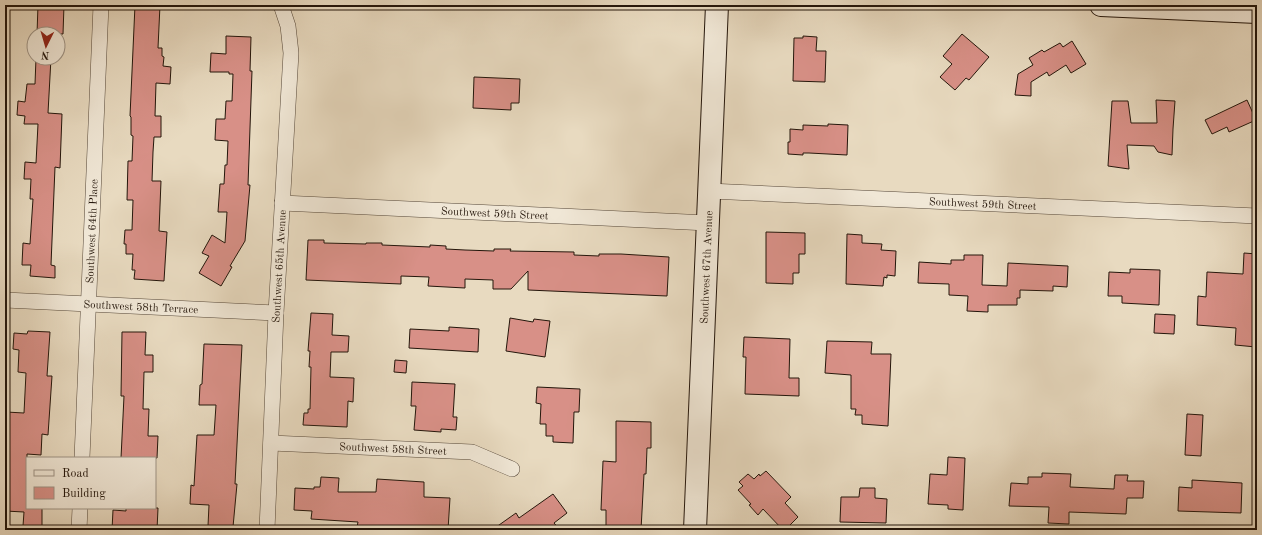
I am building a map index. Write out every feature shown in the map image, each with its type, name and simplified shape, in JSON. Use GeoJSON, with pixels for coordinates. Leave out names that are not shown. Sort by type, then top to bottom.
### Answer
{"type":"FeatureCollection","features":[{"type":"Feature","properties":{"kind":"main road","name":"Southwest 67th Avenue"},"geometry":{"type":"LineString","coordinates":[[695,530],[717,5]]}},
{"type":"Feature","properties":{"kind":"main road"},"geometry":{"type":"LineString","coordinates":[[1101,5],[1257,12]]}},
{"type":"Feature","properties":{"kind":"street","name":"Southwest 64th Place"},"geometry":{"type":"LineString","coordinates":[[82,457],[100,5]]}},
{"type":"Feature","properties":{"kind":"street","name":"Southwest 65th Avenue"},"geometry":{"type":"LineString","coordinates":[[267,530],[276,313],[292,53],[288,26],[281,5]]}},
{"type":"Feature","properties":{"kind":"street","name":"Southwest 59th Street"},"geometry":{"type":"LineString","coordinates":[[709,191],[1257,216]]}},
{"type":"Feature","properties":{"kind":"street","name":"Southwest 59th Street"},"geometry":{"type":"LineString","coordinates":[[282,203],[708,223]]}},
{"type":"Feature","properties":{"kind":"street","name":"Southwest 58th Terrace"},"geometry":{"type":"LineString","coordinates":[[5,300],[276,313]]}},
{"type":"Feature","properties":{"kind":"street","name":"Southwest 58th Street"},"geometry":{"type":"LineString","coordinates":[[271,443],[472,452],[512,469]]}},
{"type":"Feature","properties":{"kind":"street"},"geometry":{"type":"LineString","coordinates":[[78,530],[80,509]]}},
{"type":"Feature","properties":{"kind":"building"},"geometry":{"type":"Polygon","coordinates":[[[38,5],[64,5],[63,26],[37,26],[38,5]]]}},
{"type":"Feature","properties":{"kind":"building"},"geometry":{"type":"Polygon","coordinates":[[[135,5],[160,5],[158,48],[162,48],[162,56],[164,57],[163,66],[171,67],[170,84],[156,83],[155,116],[161,116],[161,137],[154,137],[152,181],[161,181],[159,231],[167,232],[164,281],[134,279],[135,270],[132,270],[133,254],[126,254],[126,244],[124,244],[125,230],[132,230],[133,200],[127,200],[128,161],[132,161],[133,136],[131,135],[130,116],[135,5]]]}},
{"type":"Feature","properties":{"kind":"building"},"geometry":{"type":"Polygon","coordinates":[[[962,34],[989,57],[969,80],[966,78],[955,90],[940,77],[952,64],[943,56],[962,34]]]}},
{"type":"Feature","properties":{"kind":"building"},"geometry":{"type":"Polygon","coordinates":[[[226,36],[251,37],[250,71],[252,71],[248,185],[250,185],[245,241],[230,266],[232,267],[221,286],[199,273],[209,256],[202,253],[212,235],[225,243],[227,212],[218,212],[220,184],[224,184],[225,165],[227,165],[228,141],[215,140],[216,119],[225,119],[226,101],[232,101],[233,74],[229,74],[229,72],[210,72],[211,53],[226,54],[226,36]]]}},
{"type":"Feature","properties":{"kind":"building"},"geometry":{"type":"Polygon","coordinates":[[[803,36],[817,37],[816,51],[826,51],[825,82],[793,81],[794,38],[803,38],[803,36]]]}},
{"type":"Feature","properties":{"kind":"building"},"geometry":{"type":"Polygon","coordinates":[[[1072,41],[1086,64],[1071,73],[1066,65],[1049,76],[1047,72],[1031,82],[1031,96],[1015,95],[1018,74],[1033,65],[1029,58],[1042,50],[1044,52],[1060,43],[1063,47],[1072,41]]]}},
{"type":"Feature","properties":{"kind":"building"},"geometry":{"type":"Polygon","coordinates":[[[36,66],[51,66],[48,113],[62,114],[60,168],[55,167],[51,265],[55,266],[55,278],[30,276],[31,265],[22,265],[23,243],[30,244],[33,199],[30,199],[31,179],[24,179],[25,162],[36,163],[38,124],[24,124],[25,116],[17,115],[18,101],[25,102],[27,84],[35,84],[36,66]]]}},
{"type":"Feature","properties":{"kind":"building"},"geometry":{"type":"Polygon","coordinates":[[[474,77],[520,79],[519,103],[511,103],[511,110],[473,108],[474,77]]]}},
{"type":"Feature","properties":{"kind":"building"},"geometry":{"type":"Polygon","coordinates":[[[1156,100],[1175,101],[1172,155],[1158,152],[1154,146],[1127,145],[1129,169],[1108,166],[1112,101],[1128,101],[1131,123],[1157,123],[1156,100]]]}},
{"type":"Feature","properties":{"kind":"building"},"geometry":{"type":"Polygon","coordinates":[[[1247,100],[1256,120],[1229,132],[1227,127],[1212,134],[1205,120],[1247,100]]]}},
{"type":"Feature","properties":{"kind":"building"},"geometry":{"type":"Polygon","coordinates":[[[828,124],[848,125],[847,155],[809,153],[803,153],[803,155],[788,154],[790,129],[803,130],[803,125],[828,126],[828,124]]]}},
{"type":"Feature","properties":{"kind":"building"},"geometry":{"type":"Polygon","coordinates":[[[766,232],[805,233],[805,254],[799,254],[799,273],[793,273],[793,284],[766,283],[766,232]]]}},
{"type":"Feature","properties":{"kind":"building"},"geometry":{"type":"Polygon","coordinates":[[[847,234],[862,235],[862,243],[882,244],[881,250],[896,251],[895,276],[887,275],[887,278],[884,277],[883,286],[846,284],[847,234]]]}},
{"type":"Feature","properties":{"kind":"building"},"geometry":{"type":"Polygon","coordinates":[[[308,240],[324,240],[324,243],[382,243],[382,245],[430,247],[430,245],[446,246],[446,249],[465,250],[494,251],[494,249],[511,249],[510,251],[574,252],[574,255],[599,256],[599,254],[621,254],[669,257],[667,296],[528,290],[528,271],[511,289],[493,289],[493,280],[465,279],[465,288],[428,286],[429,277],[401,276],[401,284],[306,280],[308,240]]]}},
{"type":"Feature","properties":{"kind":"building"},"geometry":{"type":"Polygon","coordinates":[[[1244,253],[1257,254],[1256,347],[1235,345],[1236,328],[1197,325],[1198,296],[1206,297],[1207,272],[1243,274],[1244,253]]]}},
{"type":"Feature","properties":{"kind":"building"},"geometry":{"type":"Polygon","coordinates":[[[964,255],[983,255],[982,285],[1007,286],[1008,263],[1068,266],[1067,287],[1053,286],[1053,291],[1020,290],[1020,298],[1017,298],[1017,305],[988,305],[988,312],[967,311],[968,296],[949,295],[949,284],[918,283],[919,262],[951,264],[951,260],[964,260],[964,255]]]}},
{"type":"Feature","properties":{"kind":"building"},"geometry":{"type":"Polygon","coordinates":[[[1130,269],[1160,270],[1159,305],[1122,303],[1122,296],[1108,296],[1109,272],[1130,273],[1130,269]]]}},
{"type":"Feature","properties":{"kind":"building"},"geometry":{"type":"Polygon","coordinates":[[[311,313],[333,314],[332,335],[349,336],[348,352],[331,352],[330,377],[354,378],[353,402],[348,401],[347,427],[303,425],[304,413],[308,413],[308,409],[310,409],[311,367],[309,367],[310,351],[308,351],[311,313]]]}},
{"type":"Feature","properties":{"kind":"building"},"geometry":{"type":"Polygon","coordinates":[[[1155,314],[1175,315],[1174,334],[1154,333],[1155,314]]]}},
{"type":"Feature","properties":{"kind":"building"},"geometry":{"type":"Polygon","coordinates":[[[510,318],[533,322],[534,319],[550,321],[545,357],[506,351],[510,318]]]}},
{"type":"Feature","properties":{"kind":"building"},"geometry":{"type":"Polygon","coordinates":[[[449,327],[479,329],[478,352],[409,348],[410,329],[449,331],[449,327]]]}},
{"type":"Feature","properties":{"kind":"building"},"geometry":{"type":"Polygon","coordinates":[[[28,331],[50,332],[47,376],[52,376],[48,435],[42,434],[41,455],[27,454],[26,457],[26,509],[42,509],[42,526],[23,526],[24,512],[5,511],[5,490],[7,490],[9,453],[5,453],[6,412],[24,413],[26,373],[18,372],[19,350],[13,349],[14,333],[27,334],[28,331]]]}},
{"type":"Feature","properties":{"kind":"building"},"geometry":{"type":"Polygon","coordinates":[[[122,332],[146,332],[145,355],[153,355],[153,372],[144,372],[143,409],[149,409],[148,436],[158,436],[157,458],[121,457],[124,396],[121,396],[122,332]]]}},
{"type":"Feature","properties":{"kind":"building"},"geometry":{"type":"Polygon","coordinates":[[[744,337],[790,339],[789,378],[799,378],[799,396],[745,394],[746,357],[743,357],[744,337]]]}},
{"type":"Feature","properties":{"kind":"building"},"geometry":{"type":"Polygon","coordinates":[[[827,341],[872,342],[871,354],[891,354],[888,426],[862,424],[862,415],[855,415],[856,409],[851,409],[851,375],[825,373],[827,341]]]}},
{"type":"Feature","properties":{"kind":"building"},"geometry":{"type":"Polygon","coordinates":[[[204,344],[242,345],[235,484],[237,484],[233,527],[208,526],[209,505],[190,504],[191,485],[194,486],[197,435],[214,435],[216,405],[199,405],[200,385],[202,384],[204,344]]]}},
{"type":"Feature","properties":{"kind":"building"},"geometry":{"type":"Polygon","coordinates":[[[395,360],[407,361],[406,373],[394,372],[395,360]]]}},
{"type":"Feature","properties":{"kind":"building"},"geometry":{"type":"Polygon","coordinates":[[[412,382],[455,384],[453,417],[457,417],[456,430],[441,429],[441,432],[414,430],[416,406],[411,406],[412,382]]]}},
{"type":"Feature","properties":{"kind":"building"},"geometry":{"type":"Polygon","coordinates":[[[537,387],[580,389],[579,412],[574,412],[573,443],[553,442],[553,436],[546,436],[546,424],[540,424],[541,404],[536,403],[537,387]]]}},
{"type":"Feature","properties":{"kind":"building"},"geometry":{"type":"Polygon","coordinates":[[[1187,414],[1203,415],[1201,456],[1185,455],[1187,414]]]}},
{"type":"Feature","properties":{"kind":"building"},"geometry":{"type":"Polygon","coordinates":[[[616,421],[651,422],[651,448],[647,448],[641,530],[606,530],[606,510],[601,510],[603,461],[616,462],[616,421]]]}},
{"type":"Feature","properties":{"kind":"building"},"geometry":{"type":"Polygon","coordinates":[[[948,457],[965,458],[963,510],[948,509],[948,505],[928,504],[930,474],[947,475],[948,457]]]}},
{"type":"Feature","properties":{"kind":"building"},"geometry":{"type":"Polygon","coordinates":[[[766,471],[791,497],[785,503],[798,517],[785,530],[783,530],[763,509],[758,515],[749,505],[751,504],[738,490],[743,486],[739,482],[748,474],[754,479],[759,474],[760,476],[766,471]]]}},
{"type":"Feature","properties":{"kind":"building"},"geometry":{"type":"Polygon","coordinates":[[[1042,473],[1071,474],[1070,487],[1114,489],[1115,475],[1128,475],[1127,481],[1144,481],[1143,498],[1127,498],[1126,514],[1069,512],[1069,524],[1048,523],[1049,507],[1009,506],[1011,483],[1028,484],[1028,477],[1042,477],[1042,473]]]}},
{"type":"Feature","properties":{"kind":"building"},"geometry":{"type":"Polygon","coordinates":[[[321,477],[339,478],[338,492],[376,492],[377,479],[424,482],[424,497],[450,498],[448,530],[407,530],[357,527],[358,522],[311,519],[312,511],[294,510],[295,488],[314,489],[314,487],[320,487],[321,477]]]}},
{"type":"Feature","properties":{"kind":"building"},"geometry":{"type":"Polygon","coordinates":[[[1192,480],[1242,483],[1241,513],[1178,511],[1179,487],[1192,488],[1192,480]]]}},
{"type":"Feature","properties":{"kind":"building"},"geometry":{"type":"Polygon","coordinates":[[[860,488],[875,488],[875,498],[887,499],[886,523],[840,522],[841,497],[859,497],[860,488]]]}},
{"type":"Feature","properties":{"kind":"building"},"geometry":{"type":"Polygon","coordinates":[[[553,494],[567,513],[554,523],[560,530],[492,530],[516,513],[519,518],[553,494]]]}},
{"type":"Feature","properties":{"kind":"building"},"geometry":{"type":"Polygon","coordinates":[[[158,508],[157,530],[112,530],[113,510],[126,511],[126,509],[158,508]]]}}]}
